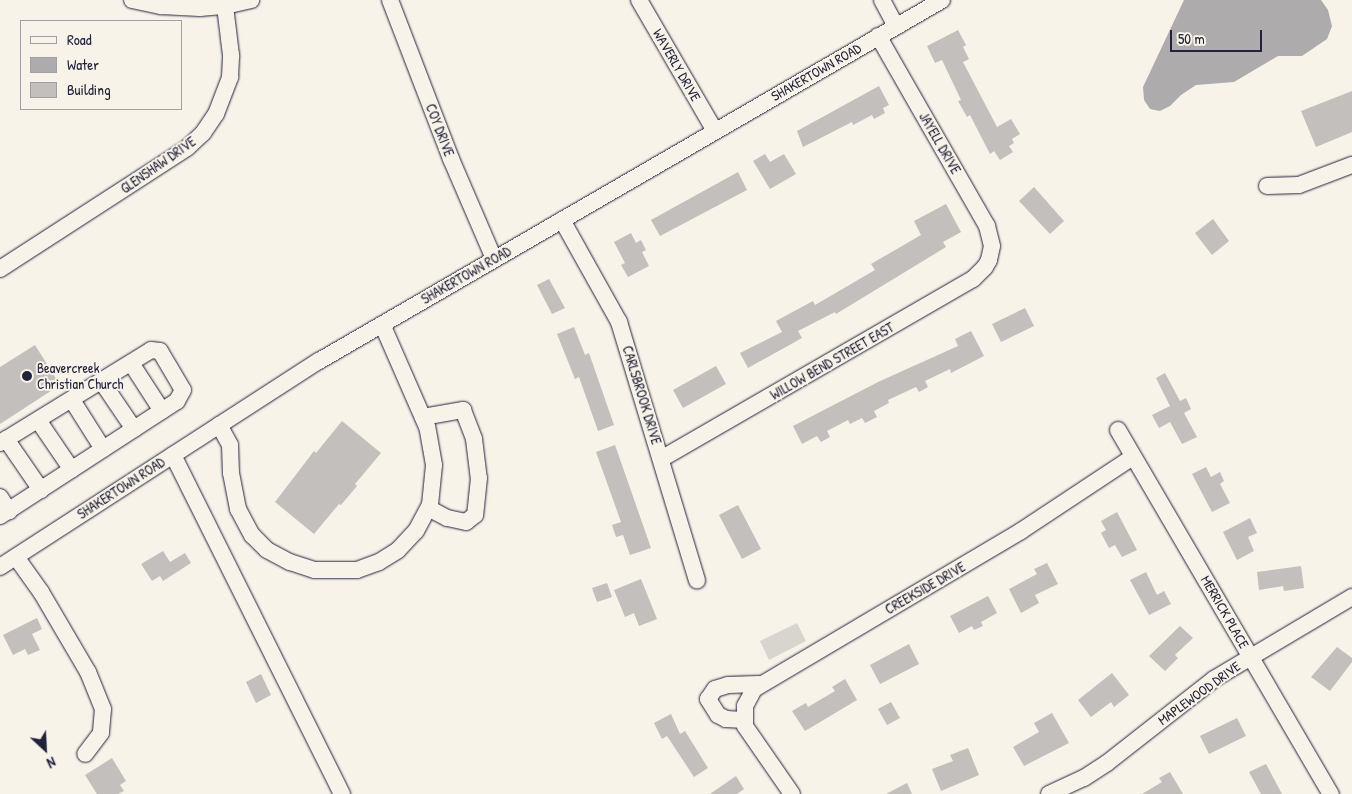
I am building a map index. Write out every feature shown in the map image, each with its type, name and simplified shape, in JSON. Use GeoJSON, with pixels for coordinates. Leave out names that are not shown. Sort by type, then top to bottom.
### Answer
{"type":"FeatureCollection","features":[{"type":"Feature","properties":{"kind":"street"},"geometry":{"type":"LineString","coordinates":[[132,0],[172,8],[225,6],[251,0]]}},
{"type":"Feature","properties":{"kind":"street","name":"COY DRIVE"},"geometry":{"type":"LineString","coordinates":[[390,0],[451,159],[494,259]]}},
{"type":"Feature","properties":{"kind":"street","name":"WAVERLY DRIVE"},"geometry":{"type":"LineString","coordinates":[[639,0],[715,131]]}},
{"type":"Feature","properties":{"kind":"street"},"geometry":{"type":"LineString","coordinates":[[882,0],[896,26]]}},
{"type":"Feature","properties":{"kind":"street","name":"SHAKERTOWN ROAD"},"geometry":{"type":"LineString","coordinates":[[0,566],[319,361],[942,0]]}},
{"type":"Feature","properties":{"kind":"street","name":"GLENSHAW DRIVE"},"geometry":{"type":"LineString","coordinates":[[0,269],[186,148],[203,133],[216,114],[230,77],[232,55],[225,6]]}},
{"type":"Feature","properties":{"kind":"street","name":"JAYELL DRIVE"},"geometry":{"type":"LineString","coordinates":[[878,36],[987,226],[992,239],[991,252]]}},
{"type":"Feature","properties":{"kind":"street"},"geometry":{"type":"LineString","coordinates":[[1267,186],[1299,186],[1352,165]]}},
{"type":"Feature","properties":{"kind":"street","name":"CARLSBROOK DRIVE"},"geometry":{"type":"LineString","coordinates":[[562,220],[619,322],[697,580]]}},
{"type":"Feature","properties":{"kind":"street","name":"WILLOW BEND STREET EAST"},"geometry":{"type":"LineString","coordinates":[[661,459],[973,279],[985,267],[991,252]]}},
{"type":"Feature","properties":{"kind":"street"},"geometry":{"type":"LineString","coordinates":[[219,425],[230,444],[231,473],[238,509],[252,534],[267,550],[290,562],[314,570],[357,570],[379,562],[398,550],[416,531],[428,508],[434,465],[427,427],[382,324]]}},
{"type":"Feature","properties":{"kind":"street"},"geometry":{"type":"LineString","coordinates":[[3,508],[40,490],[176,401],[183,390],[160,351],[151,350],[102,382],[3,441],[40,490]]}},
{"type":"Feature","properties":{"kind":"street"},"geometry":{"type":"LineString","coordinates":[[131,363],[162,411]]}},
{"type":"Feature","properties":{"kind":"street"},"geometry":{"type":"LineString","coordinates":[[102,382],[134,429]]}},
{"type":"Feature","properties":{"kind":"street"},"geometry":{"type":"LineString","coordinates":[[72,400],[103,450]]}},
{"type":"Feature","properties":{"kind":"street"},"geometry":{"type":"LineString","coordinates":[[423,417],[463,410],[474,439],[479,478],[474,515],[466,522],[447,518],[428,508]]}},
{"type":"Feature","properties":{"kind":"street"},"geometry":{"type":"LineString","coordinates":[[38,420],[72,470]]}},
{"type":"Feature","properties":{"kind":"street","name":"MERRICK PLACE"},"geometry":{"type":"LineString","coordinates":[[1118,430],[1331,794]]}},
{"type":"Feature","properties":{"kind":"street"},"geometry":{"type":"LineString","coordinates":[[173,455],[342,794]]}},
{"type":"Feature","properties":{"kind":"street","name":"CREEKSIDE DRIVE"},"geometry":{"type":"LineString","coordinates":[[746,726],[746,700],[759,684],[1013,536],[1133,457]]}},
{"type":"Feature","properties":{"kind":"street"},"geometry":{"type":"LineString","coordinates":[[16,557],[41,592],[88,672],[103,709],[101,733],[85,754]]}},
{"type":"Feature","properties":{"kind":"street","name":"MAPLEWOOD DRIVE"},"geometry":{"type":"LineString","coordinates":[[1049,794],[1084,778],[1107,763],[1202,688],[1250,656],[1352,597]]}},
{"type":"Feature","properties":{"kind":"street"},"geometry":{"type":"LineString","coordinates":[[759,684],[728,685],[715,689],[708,698],[718,715],[746,726],[792,794]]}},
{"type":"Feature","properties":{"kind":"shaded area"},"geometry":{"type":"Polygon","coordinates":[[[797,623],[806,641],[769,660],[760,641],[797,623]]]}},
{"type":"Feature","properties":{"kind":"water"},"geometry":{"type":"Polygon","coordinates":[[[1184,0],[1321,0],[1328,10],[1332,26],[1327,39],[1302,56],[1278,56],[1234,82],[1196,85],[1181,95],[1170,106],[1160,111],[1150,109],[1144,100],[1143,87],[1184,0]]]}},
{"type":"Feature","properties":{"kind":"building"},"geometry":{"type":"Polygon","coordinates":[[[958,30],[966,45],[963,47],[969,59],[963,62],[997,127],[1011,119],[1020,134],[1012,139],[1014,143],[1009,146],[1013,152],[1000,160],[994,151],[990,154],[970,115],[967,117],[958,101],[961,100],[942,60],[935,63],[927,46],[958,30]]]}},
{"type":"Feature","properties":{"kind":"building"},"geometry":{"type":"Polygon","coordinates":[[[879,86],[889,105],[883,108],[885,113],[874,119],[872,115],[853,125],[852,122],[803,147],[797,131],[879,86]]]}},
{"type":"Feature","properties":{"kind":"building"},"geometry":{"type":"Polygon","coordinates":[[[1352,91],[1352,132],[1316,147],[1301,111],[1352,91]]]}},
{"type":"Feature","properties":{"kind":"building"},"geometry":{"type":"Polygon","coordinates":[[[765,154],[770,162],[784,154],[796,174],[770,189],[753,161],[765,154]]]}},
{"type":"Feature","properties":{"kind":"building"},"geometry":{"type":"Polygon","coordinates":[[[738,172],[747,190],[660,236],[651,220],[738,172]]]}},
{"type":"Feature","properties":{"kind":"building"},"geometry":{"type":"Polygon","coordinates":[[[1034,187],[1064,221],[1050,234],[1019,201],[1034,187]]]}},
{"type":"Feature","properties":{"kind":"building"},"geometry":{"type":"Polygon","coordinates":[[[946,204],[961,232],[943,242],[946,247],[836,314],[835,312],[798,331],[802,338],[748,368],[740,353],[782,332],[776,321],[813,301],[815,305],[875,270],[871,264],[921,235],[914,221],[946,204]]]}},
{"type":"Feature","properties":{"kind":"building"},"geometry":{"type":"Polygon","coordinates":[[[1213,219],[1229,241],[1212,255],[1195,233],[1213,219]]]}},
{"type":"Feature","properties":{"kind":"building"},"geometry":{"type":"Polygon","coordinates":[[[631,233],[636,243],[641,240],[646,250],[642,252],[649,266],[628,277],[621,265],[625,263],[614,242],[631,233]]]}},
{"type":"Feature","properties":{"kind":"building"},"geometry":{"type":"Polygon","coordinates":[[[549,279],[565,308],[552,314],[537,285],[549,279]]]}},
{"type":"Feature","properties":{"kind":"building"},"geometry":{"type":"Polygon","coordinates":[[[1025,308],[1034,326],[1001,342],[992,324],[1025,308]]]}},
{"type":"Feature","properties":{"kind":"building"},"geometry":{"type":"Polygon","coordinates":[[[574,327],[585,355],[589,353],[614,425],[598,431],[579,377],[575,379],[557,334],[574,327]]]}},
{"type":"Feature","properties":{"kind":"building"},"geometry":{"type":"Polygon","coordinates":[[[971,331],[984,356],[951,373],[950,369],[925,381],[928,387],[919,392],[916,387],[888,400],[889,403],[874,411],[877,417],[865,423],[862,418],[850,424],[848,420],[827,431],[830,437],[821,442],[817,436],[802,444],[793,426],[878,382],[958,346],[955,339],[971,331]]]}},
{"type":"Feature","properties":{"kind":"building","name":"Beavercreek Christian Church"},"geometry":{"type":"Polygon","coordinates":[[[35,345],[60,385],[0,424],[0,367],[35,345]]]}},
{"type":"Feature","properties":{"kind":"building"},"geometry":{"type":"Polygon","coordinates":[[[716,366],[726,384],[683,408],[673,390],[716,366]]]}},
{"type":"Feature","properties":{"kind":"building"},"geometry":{"type":"Polygon","coordinates":[[[1165,373],[1180,401],[1186,398],[1191,409],[1184,413],[1197,437],[1182,444],[1170,422],[1159,428],[1152,415],[1170,406],[1156,378],[1165,373]]]}},
{"type":"Feature","properties":{"kind":"building"},"geometry":{"type":"Polygon","coordinates":[[[342,421],[381,453],[355,484],[357,486],[314,534],[275,502],[314,451],[316,453],[342,421]]]}},
{"type":"Feature","properties":{"kind":"building"},"geometry":{"type":"Polygon","coordinates":[[[615,445],[651,548],[630,555],[623,535],[616,537],[612,525],[621,522],[596,452],[615,445]]]}},
{"type":"Feature","properties":{"kind":"building"},"geometry":{"type":"Polygon","coordinates":[[[1206,467],[1211,477],[1220,472],[1224,481],[1220,484],[1230,503],[1212,512],[1192,474],[1206,467]]]}},
{"type":"Feature","properties":{"kind":"building"},"geometry":{"type":"Polygon","coordinates":[[[738,505],[761,549],[742,559],[719,515],[738,505]]]}},
{"type":"Feature","properties":{"kind":"building"},"geometry":{"type":"Polygon","coordinates":[[[1117,512],[1137,550],[1122,557],[1115,545],[1109,548],[1101,533],[1106,530],[1101,521],[1117,512]]]}},
{"type":"Feature","properties":{"kind":"building"},"geometry":{"type":"Polygon","coordinates":[[[1250,518],[1257,533],[1248,537],[1254,551],[1237,560],[1223,532],[1250,518]]]}},
{"type":"Feature","properties":{"kind":"building"},"geometry":{"type":"Polygon","coordinates":[[[163,551],[170,562],[185,553],[191,563],[163,581],[160,576],[152,581],[141,564],[163,551]]]}},
{"type":"Feature","properties":{"kind":"building"},"geometry":{"type":"Polygon","coordinates":[[[1047,563],[1058,584],[1035,595],[1039,603],[1021,613],[1009,589],[1037,574],[1034,569],[1047,563]]]}},
{"type":"Feature","properties":{"kind":"building"},"geometry":{"type":"Polygon","coordinates":[[[1301,566],[1304,588],[1284,591],[1283,586],[1259,590],[1257,572],[1301,566]]]}},
{"type":"Feature","properties":{"kind":"building"},"geometry":{"type":"Polygon","coordinates":[[[1146,572],[1157,595],[1164,591],[1171,604],[1149,615],[1130,580],[1146,572]]]}},
{"type":"Feature","properties":{"kind":"building"},"geometry":{"type":"Polygon","coordinates":[[[641,579],[657,619],[639,626],[634,613],[625,617],[614,590],[641,579]]]}},
{"type":"Feature","properties":{"kind":"building"},"geometry":{"type":"Polygon","coordinates":[[[607,583],[612,597],[597,602],[592,588],[607,583]]]}},
{"type":"Feature","properties":{"kind":"building"},"geometry":{"type":"Polygon","coordinates":[[[988,596],[997,613],[981,622],[983,626],[974,630],[972,626],[959,633],[950,616],[988,596]]]}},
{"type":"Feature","properties":{"kind":"building"},"geometry":{"type":"Polygon","coordinates":[[[37,618],[42,629],[32,634],[40,650],[28,655],[25,649],[13,655],[3,635],[37,618]]]}},
{"type":"Feature","properties":{"kind":"building"},"geometry":{"type":"Polygon","coordinates":[[[1180,626],[1193,638],[1175,655],[1178,658],[1165,671],[1149,656],[1180,626]]]}},
{"type":"Feature","properties":{"kind":"building"},"geometry":{"type":"Polygon","coordinates":[[[909,644],[919,664],[880,684],[870,665],[909,644]]]}},
{"type":"Feature","properties":{"kind":"building"},"geometry":{"type":"Polygon","coordinates":[[[1337,647],[1352,658],[1352,662],[1330,691],[1311,677],[1337,647]]]}},
{"type":"Feature","properties":{"kind":"building"},"geometry":{"type":"Polygon","coordinates":[[[1112,673],[1129,695],[1114,707],[1111,702],[1091,717],[1078,700],[1112,673]]]}},
{"type":"Feature","properties":{"kind":"building"},"geometry":{"type":"Polygon","coordinates":[[[261,674],[271,695],[256,703],[246,682],[261,674]]]}},
{"type":"Feature","properties":{"kind":"building"},"geometry":{"type":"Polygon","coordinates":[[[845,679],[857,700],[805,731],[792,711],[806,703],[808,707],[835,691],[832,687],[845,679]]]}},
{"type":"Feature","properties":{"kind":"building"},"geometry":{"type":"Polygon","coordinates":[[[891,702],[900,718],[887,725],[878,709],[891,702]]]}},
{"type":"Feature","properties":{"kind":"building"},"geometry":{"type":"Polygon","coordinates":[[[1052,713],[1069,743],[1024,766],[1013,747],[1039,732],[1034,723],[1052,713]]]}},
{"type":"Feature","properties":{"kind":"building"},"geometry":{"type":"Polygon","coordinates":[[[671,714],[680,734],[685,731],[708,768],[694,777],[667,736],[662,739],[654,723],[671,714]]]}},
{"type":"Feature","properties":{"kind":"building"},"geometry":{"type":"Polygon","coordinates":[[[1237,718],[1246,736],[1209,754],[1200,736],[1237,718]]]}},
{"type":"Feature","properties":{"kind":"building"},"geometry":{"type":"Polygon","coordinates":[[[968,748],[979,775],[941,791],[932,769],[953,761],[950,755],[968,748]]]}},
{"type":"Feature","properties":{"kind":"building"},"geometry":{"type":"Polygon","coordinates":[[[112,758],[126,781],[120,785],[124,791],[118,794],[97,794],[85,775],[112,758]]]}},
{"type":"Feature","properties":{"kind":"building"},"geometry":{"type":"Polygon","coordinates":[[[1266,764],[1282,794],[1261,794],[1249,772],[1266,764]]]}},
{"type":"Feature","properties":{"kind":"building"},"geometry":{"type":"Polygon","coordinates":[[[1170,772],[1183,794],[1142,794],[1162,782],[1159,778],[1170,772]]]}},
{"type":"Feature","properties":{"kind":"building"},"geometry":{"type":"Polygon","coordinates":[[[736,776],[744,789],[737,794],[710,794],[736,776]]]}},
{"type":"Feature","properties":{"kind":"building"},"geometry":{"type":"Polygon","coordinates":[[[907,783],[912,794],[886,794],[907,783]]]}},
{"type":"Feature","properties":{"kind":"place","name":"Beavercreek Christian Church"},"geometry":{"type":"Point","coordinates":[27,376]}}]}
